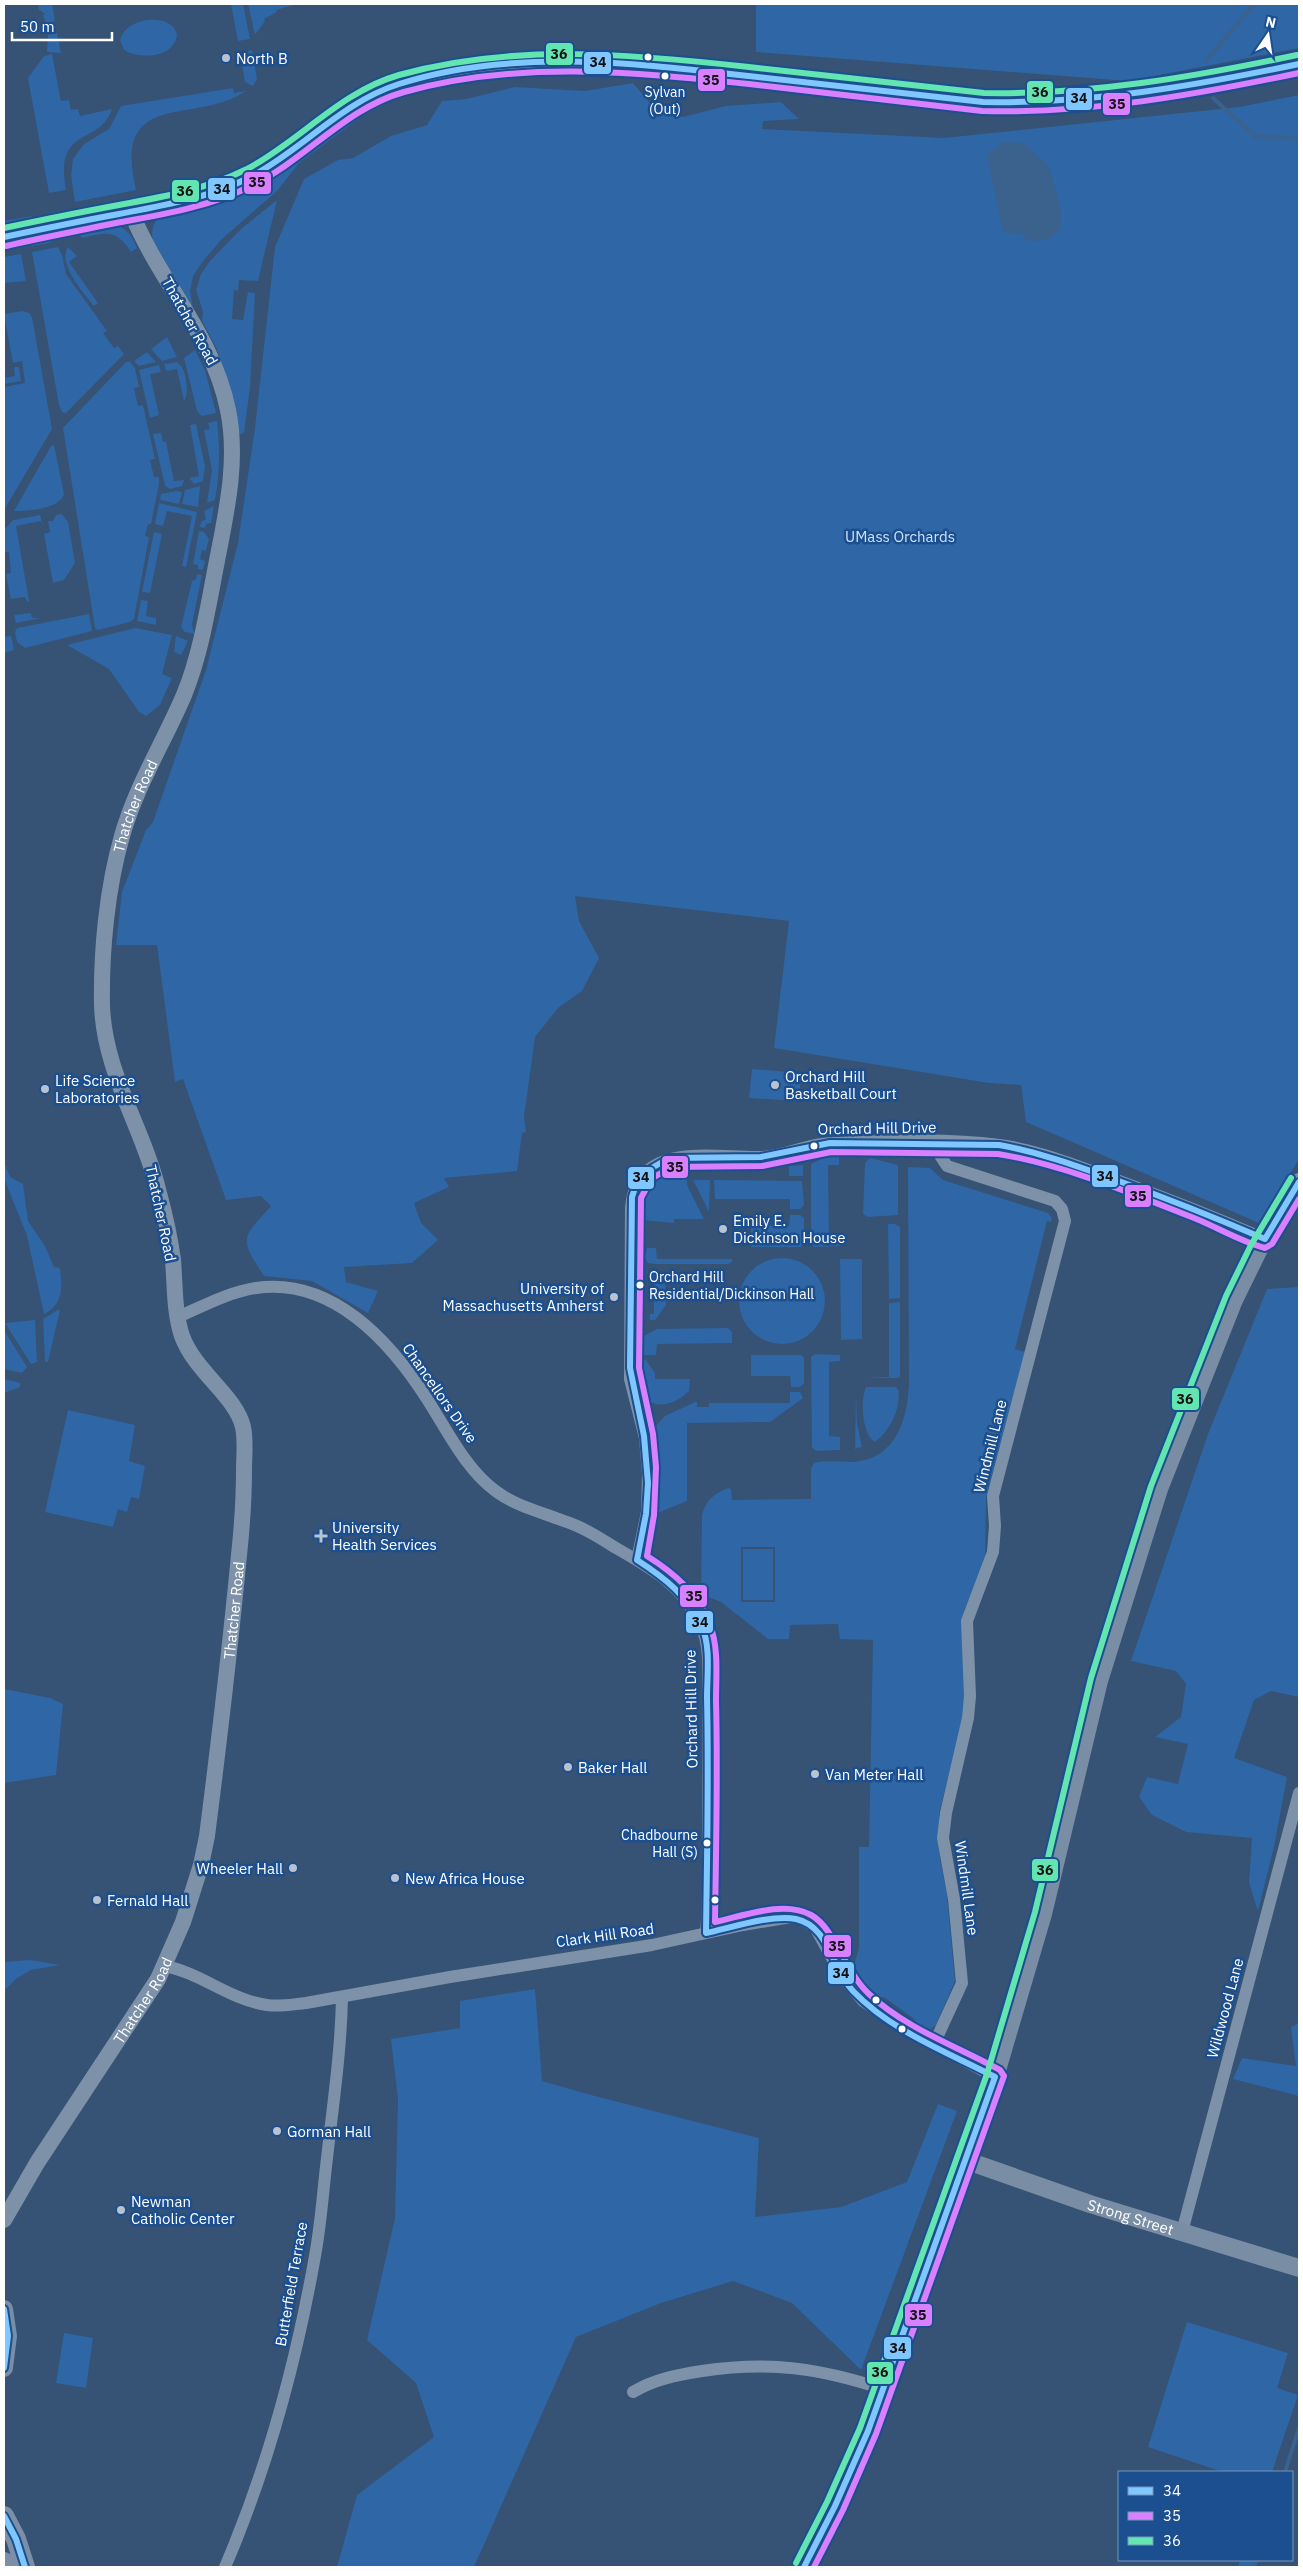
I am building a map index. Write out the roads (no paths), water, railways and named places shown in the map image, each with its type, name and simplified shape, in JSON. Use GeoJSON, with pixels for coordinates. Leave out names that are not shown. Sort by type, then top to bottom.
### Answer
{"type":"FeatureCollection","features":[{"type":"Feature","properties":{"kind":"main road"},"geometry":{"type":"LineString","coordinates":[[804,2567],[835,2506],[868,2431],[995,2076],[1043,1914],[1099,1681],[1159,1489],[1234,1300],[1265,1238],[1299,1182]]}},
{"type":"Feature","properties":{"kind":"main road","name":"Strong Street"},"geometry":{"type":"LineString","coordinates":[[965,2160],[1072,2198],[1299,2268]]}},
{"type":"Feature","properties":{"kind":"main road"},"geometry":{"type":"LineString","coordinates":[[4,2309],[8,2336],[4,2368]]}},
{"type":"Feature","properties":{"kind":"main road"},"geometry":{"type":"LineString","coordinates":[[4,2516],[16,2539],[25,2567]]}},
{"type":"Feature","properties":{"kind":"main road"},"geometry":{"type":"LineString","coordinates":[[4,2562],[7,2567]]}},
{"type":"Feature","properties":{"kind":"street"},"geometry":{"type":"LineString","coordinates":[[4,237],[202,196],[246,179],[270,165],[360,101],[381,90],[439,74],[509,62],[581,61],[628,64],[984,102],[1030,104],[1155,92],[1299,64]]}},
{"type":"Feature","properties":{"kind":"street","name":"Thatcher Road"},"geometry":{"type":"LineString","coordinates":[[4,2220],[18,2193],[165,1966],[194,1888],[207,1836],[236,1585],[244,1481],[244,1436],[241,1420],[234,1407],[195,1362],[183,1339],[178,1317],[171,1245],[158,1187],[146,1148],[115,1075],[102,1008],[107,922],[122,835],[137,794],[185,692],[201,639],[230,485],[232,438],[223,388],[212,356],[142,240],[131,212]]}},
{"type":"Feature","properties":{"kind":"street","name":"Orchard Hill Drive"},"geometry":{"type":"LineString","coordinates":[[706,1933],[708,1730],[706,1642],[702,1627],[684,1596],[662,1576],[638,1560],[648,1494],[645,1438],[631,1388],[630,1368],[631,1208],[632,1197],[639,1178],[655,1164],[669,1158],[761,1157],[830,1143],[999,1145],[1048,1156],[1174,1201],[1265,1238]]}},
{"type":"Feature","properties":{"kind":"street","name":"Windmill Lane"},"geometry":{"type":"LineString","coordinates":[[932,1143],[947,1166],[1055,1201],[1062,1209],[1064,1222],[993,1496],[995,1526],[993,1552],[967,1621],[970,1696],[968,1718],[946,1813],[943,1838],[954,1899],[962,1983],[934,2044]]}},
{"type":"Feature","properties":{"kind":"street","name":"Chancellors Drive"},"geometry":{"type":"LineString","coordinates":[[178,1317],[230,1295],[268,1287],[304,1292],[334,1304],[361,1321],[384,1342],[414,1380],[462,1453],[487,1484],[517,1504],[581,1527],[638,1560]]}},
{"type":"Feature","properties":{"kind":"street","name":"Wildwood Lane"},"geometry":{"type":"LineString","coordinates":[[1182,2232],[1299,1793]]}},
{"type":"Feature","properties":{"kind":"street","name":"Clark Hill Road"},"geometry":{"type":"LineString","coordinates":[[165,1966],[190,1972],[253,2002],[268,2005],[306,2003],[560,1958],[652,1945],[791,1917],[809,1921],[821,1935],[842,1976],[855,1993],[888,2018],[995,2076]]}},
{"type":"Feature","properties":{"kind":"street","name":"Butterfield Terrace"},"geometry":{"type":"LineString","coordinates":[[225,2567],[246,2520],[269,2450],[294,2362],[307,2299],[315,2254],[341,2042],[342,1997]]}},
{"type":"Feature","properties":{"kind":"street"},"geometry":{"type":"LineString","coordinates":[[633,2392],[652,2381],[669,2377],[754,2365],[785,2366],[835,2374],[883,2389]]}},
{"type":"Feature","properties":{"kind":"waterway"},"geometry":{"type":"LineString","coordinates":[[1206,61],[1254,4]]}},
{"type":"Feature","properties":{"kind":"waterway"},"geometry":{"type":"LineString","coordinates":[[1213,98],[1255,136],[1299,139]]}},
{"type":"Feature","properties":{"kind":"waterway"},"geometry":{"type":"LineString","coordinates":[[1285,2471],[1299,2428]]}},
{"type":"Feature","properties":{"kind":"waterway"},"geometry":{"type":"LineString","coordinates":[[1254,2567],[1256,2561]]}},
{"type":"Feature","properties":{"kind":"place","name":"North B"},"geometry":{"type":"Point","coordinates":[226,58]}},
{"type":"Feature","properties":{"kind":"place","name":"Sylvan (Out)"},"geometry":{"type":"Point","coordinates":[665,76]}},
{"type":"Feature","properties":{"kind":"place","name":"Orchard Hill Basketball Court"},"geometry":{"type":"Point","coordinates":[775,1085]}},
{"type":"Feature","properties":{"kind":"place","name":"Life Science Laboratories"},"geometry":{"type":"Point","coordinates":[45,1089]}},
{"type":"Feature","properties":{"kind":"place","name":"Emily E. Dickinson House"},"geometry":{"type":"Point","coordinates":[723,1229]}},
{"type":"Feature","properties":{"kind":"place","name":"Orchard Hill Residential/Dickinson Hall"},"geometry":{"type":"Point","coordinates":[640,1285]}},
{"type":"Feature","properties":{"kind":"place","name":"University of Massachusetts Amherst"},"geometry":{"type":"Point","coordinates":[614,1297]}},
{"type":"Feature","properties":{"kind":"place","name":"University Health Services"},"geometry":{"type":"Point","coordinates":[321,1536]}},
{"type":"Feature","properties":{"kind":"place","name":"Baker Hall"},"geometry":{"type":"Point","coordinates":[568,1767]}},
{"type":"Feature","properties":{"kind":"place","name":"Van Meter Hall"},"geometry":{"type":"Point","coordinates":[815,1774]}},
{"type":"Feature","properties":{"kind":"place","name":"Chadbourne Hall (S)"},"geometry":{"type":"Point","coordinates":[707,1843]}},
{"type":"Feature","properties":{"kind":"place","name":"Wheeler Hall"},"geometry":{"type":"Point","coordinates":[293,1868]}},
{"type":"Feature","properties":{"kind":"place","name":"New Africa House"},"geometry":{"type":"Point","coordinates":[395,1878]}},
{"type":"Feature","properties":{"kind":"place","name":"Fernald Hall"},"geometry":{"type":"Point","coordinates":[97,1900]}},
{"type":"Feature","properties":{"kind":"place","name":"Gorman Hall"},"geometry":{"type":"Point","coordinates":[277,2131]}},
{"type":"Feature","properties":{"kind":"place","name":"Newman Catholic Center"},"geometry":{"type":"Point","coordinates":[121,2210]}},
{"type":"Feature","properties":{"kind":"park label","name":"UMass Orchards"},"geometry":{"type":"Point","coordinates":[900,536]}}]}
